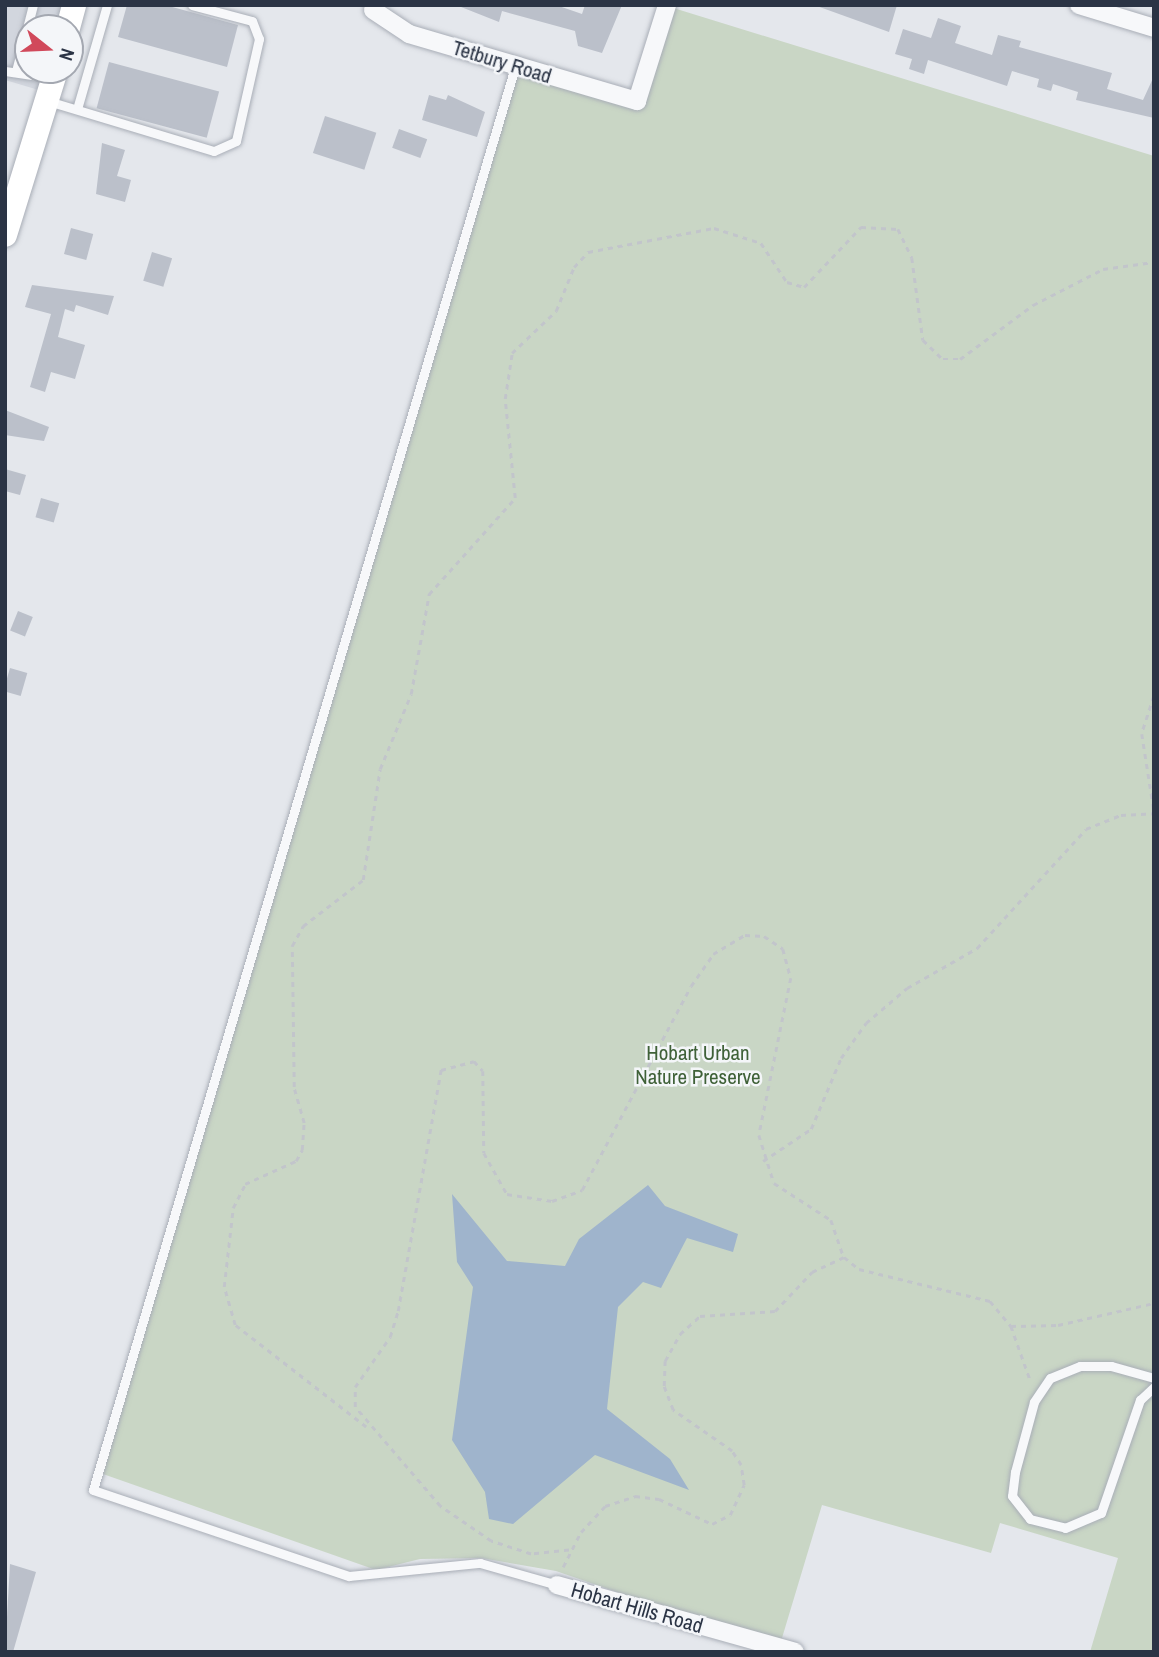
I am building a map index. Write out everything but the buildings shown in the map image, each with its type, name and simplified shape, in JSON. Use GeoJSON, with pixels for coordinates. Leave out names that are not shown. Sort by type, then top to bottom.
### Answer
{"type":"FeatureCollection","features":[{"type":"Feature","properties":{"kind":"street","name":"Tetbury Road"},"geometry":{"type":"LineString","coordinates":[[373,10],[409,34],[637,101],[667,5]]}},
{"type":"Feature","properties":{"kind":"street"},"geometry":{"type":"LineString","coordinates":[[1079,5],[1154,28]]}},
{"type":"Feature","properties":{"kind":"street"},"geometry":{"type":"LineString","coordinates":[[5,235],[9,207],[52,84]]}},
{"type":"Feature","properties":{"kind":"street","name":"Hobart Hills Road"},"geometry":{"type":"LineString","coordinates":[[557,1585],[757,1647],[795,1652]]}},
{"type":"Feature","properties":{"kind":"lane"},"geometry":{"type":"LineString","coordinates":[[10,71],[33,5]]}},
{"type":"Feature","properties":{"kind":"lane"},"geometry":{"type":"LineString","coordinates":[[77,109],[107,5]]}},
{"type":"Feature","properties":{"kind":"lane"},"geometry":{"type":"LineString","coordinates":[[53,84],[77,109],[214,151],[236,141],[259,38],[252,21],[192,5]]}},
{"type":"Feature","properties":{"kind":"lane"},"geometry":{"type":"LineString","coordinates":[[515,67],[93,1490],[349,1576],[480,1563],[557,1585]]}},
{"type":"Feature","properties":{"kind":"lane"},"geometry":{"type":"LineString","coordinates":[[1154,1378],[1111,1366],[1080,1366],[1050,1378],[1034,1402],[1012,1496],[1030,1519],[1065,1528],[1101,1513],[1140,1400],[1154,1387]]}},
{"type":"Feature","properties":{"kind":"path"},"geometry":{"type":"LineString","coordinates":[[569,1550],[531,1554],[491,1541],[440,1506],[366,1427],[235,1325],[224,1287],[233,1208],[245,1184],[296,1161],[302,1150],[304,1123],[294,1087],[292,946],[303,926],[363,880],[380,769],[411,694],[429,594],[515,498],[505,398],[512,353],[556,311],[574,267],[588,252],[714,228],[761,243],[787,282],[804,287],[861,228],[898,229],[912,258],[923,340],[943,359],[960,359],[1033,305],[1103,269],[1154,262]]}},
{"type":"Feature","properties":{"kind":"path"},"geometry":{"type":"LineString","coordinates":[[763,1161],[811,1129],[841,1058],[866,1023],[906,988],[977,948],[1086,829],[1121,815],[1154,812],[1142,734],[1154,696]]}},
{"type":"Feature","properties":{"kind":"path"},"geometry":{"type":"LineString","coordinates":[[366,1427],[355,1407],[355,1387],[390,1337],[398,1311],[441,1070],[474,1061],[482,1071],[484,1153],[507,1194],[552,1201],[582,1190],[713,954],[745,935],[764,936],[783,949],[792,978],[759,1135],[763,1161],[774,1183],[831,1220],[844,1257],[859,1269],[968,1291],[990,1301],[1011,1326],[1028,1362],[1034,1402]]}},
{"type":"Feature","properties":{"kind":"path"},"geometry":{"type":"LineString","coordinates":[[557,1585],[569,1550],[606,1506],[635,1496],[659,1499],[712,1524],[730,1515],[744,1485],[741,1465],[732,1451],[673,1410],[665,1361],[700,1316],[775,1311],[812,1272],[844,1257]]}},
{"type":"Feature","properties":{"kind":"path"},"geometry":{"type":"LineString","coordinates":[[1011,1326],[1058,1325],[1154,1303]]}},
{"type":"Feature","properties":{"kind":"shaded area"},"geometry":{"type":"Polygon","coordinates":[[[5,5],[74,5],[72,14],[14,14],[14,83],[5,80],[5,5]]]}},
{"type":"Feature","properties":{"kind":"shaded area"},"geometry":{"type":"Polygon","coordinates":[[[19,84],[52,84],[49,93],[19,84]]]}},
{"type":"Feature","properties":{"kind":"green space","name":"Hobart Urban Nature Preserve"},"geometry":{"type":"Polygon","coordinates":[[[667,6],[1154,156],[1154,1652],[1090,1652],[1118,1558],[1000,1523],[991,1553],[822,1505],[779,1648],[556,1571],[481,1558],[420,1559],[376,1570],[103,1474],[515,67],[637,100],[667,6]]]}},
{"type":"Feature","properties":{"kind":"water"},"geometry":{"type":"Polygon","coordinates":[[[648,1185],[665,1206],[738,1234],[733,1252],[687,1238],[661,1288],[643,1282],[618,1307],[607,1409],[670,1459],[689,1490],[595,1455],[513,1524],[489,1519],[485,1492],[452,1440],[473,1287],[457,1262],[452,1194],[507,1261],[565,1266],[579,1239],[648,1185]]]}}]}
